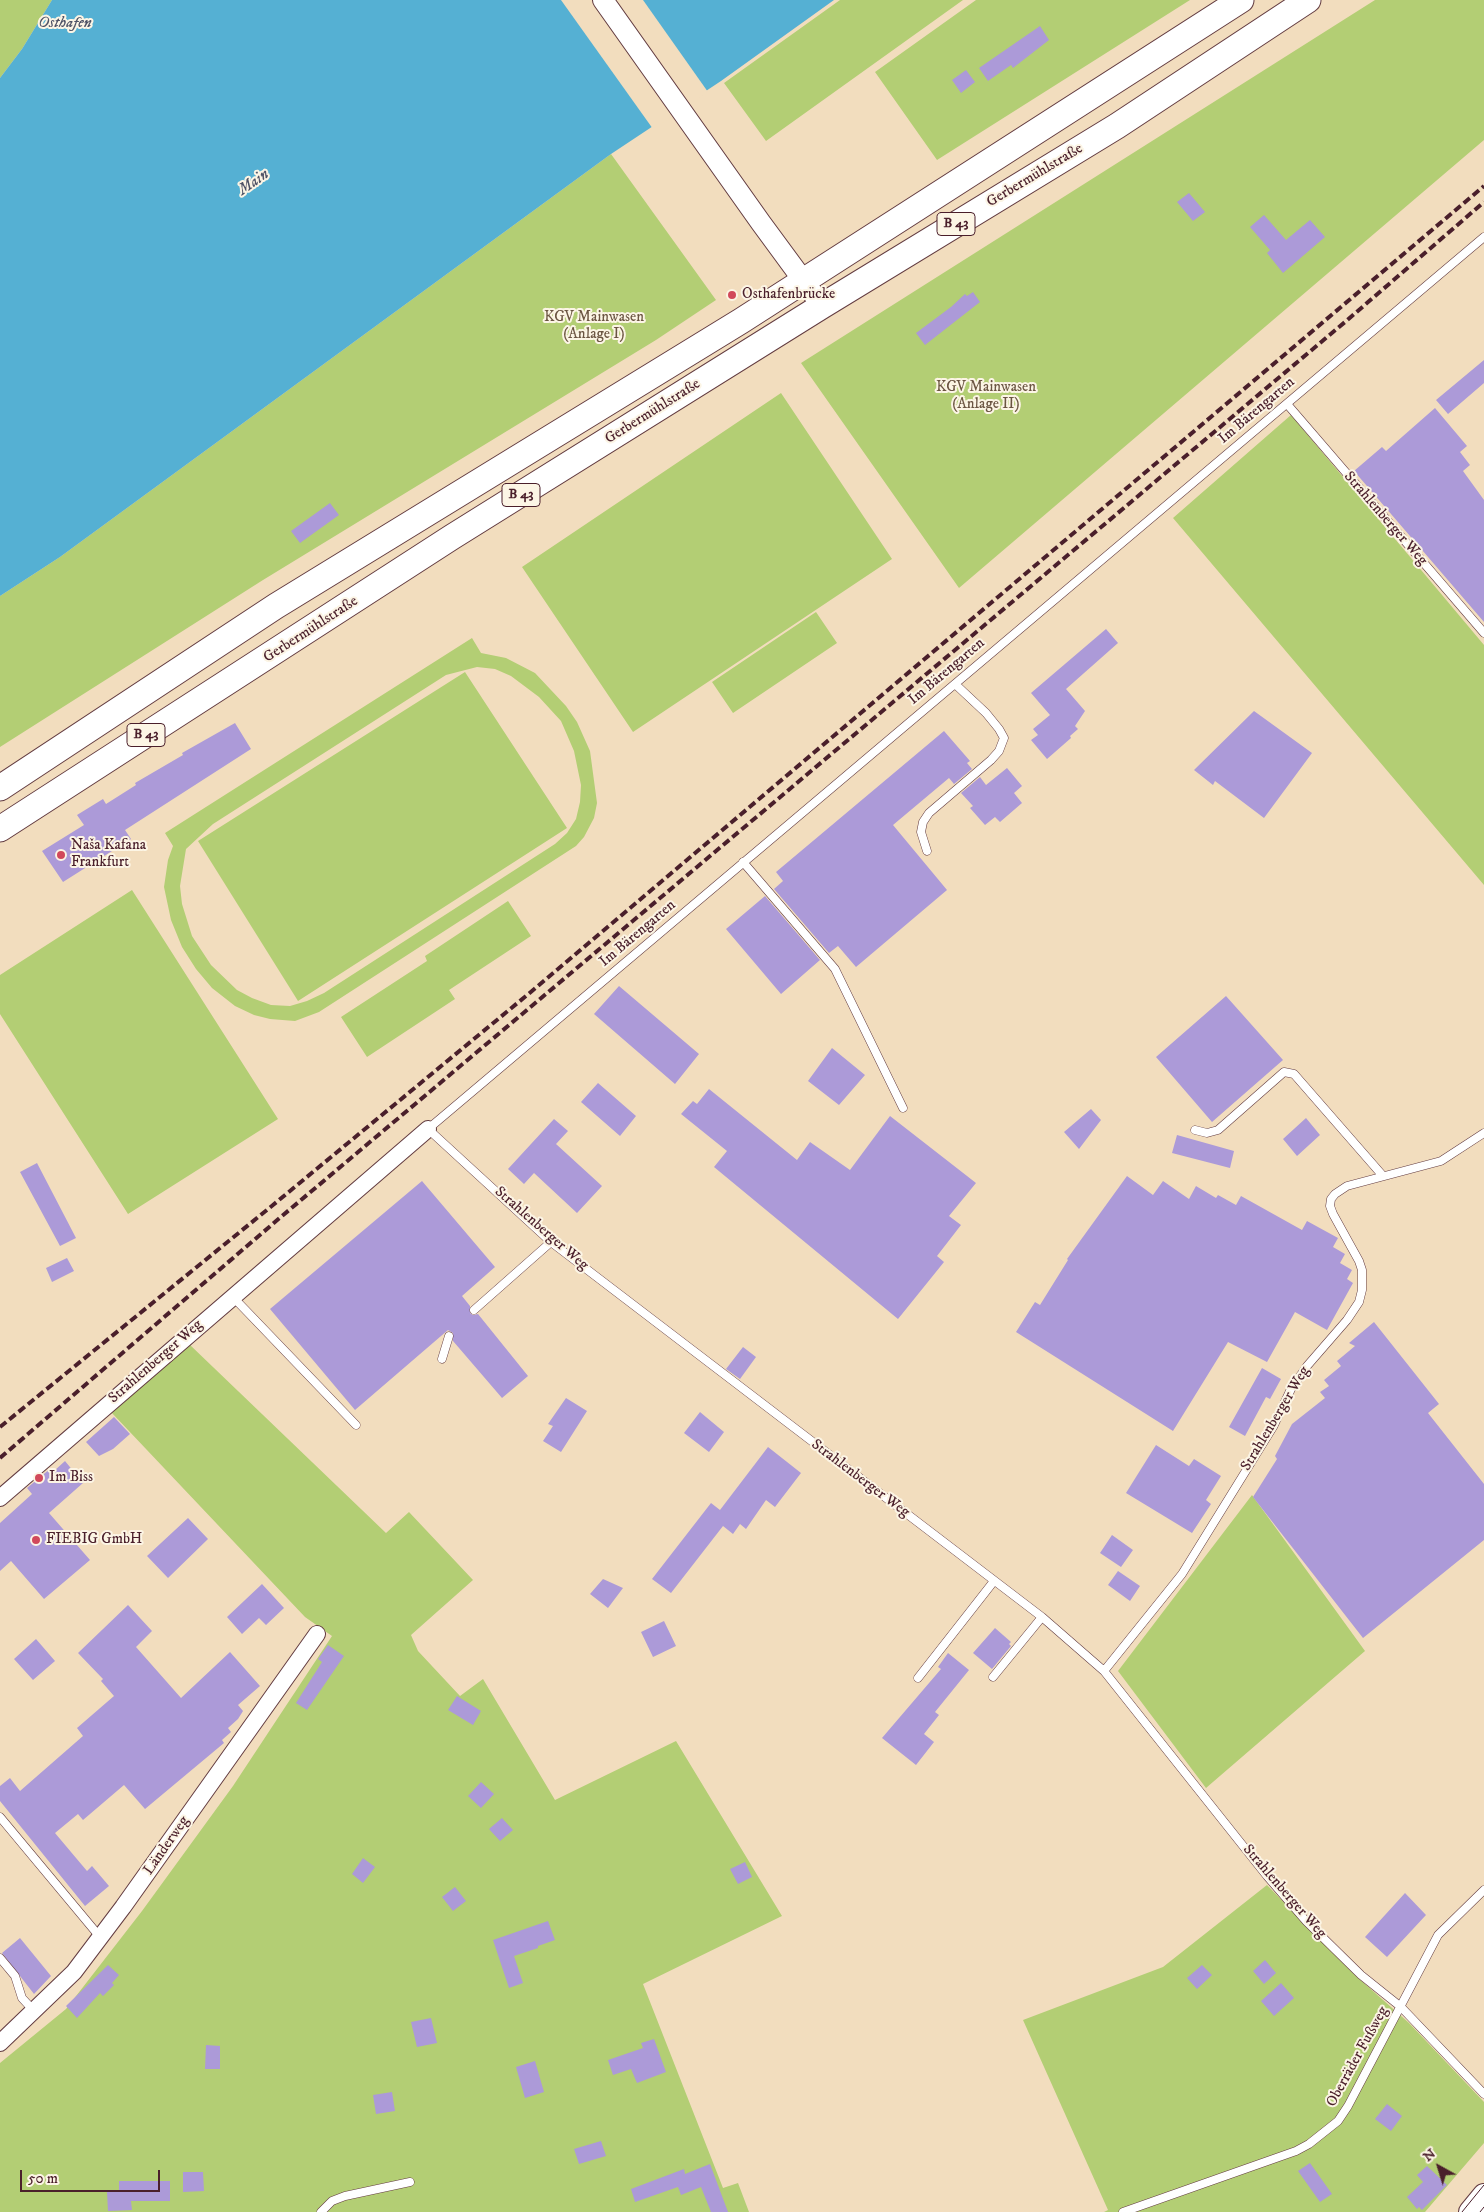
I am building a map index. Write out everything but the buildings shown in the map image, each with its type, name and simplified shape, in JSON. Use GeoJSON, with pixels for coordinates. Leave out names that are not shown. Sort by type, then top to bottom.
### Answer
{"type":"FeatureCollection","features":[{"type":"Feature","properties":{"kind":"main road","name":"Gerbermühlstraße"},"geometry":{"type":"LineString","coordinates":[[0,788],[276,606],[618,397],[1241,0]]}},
{"type":"Feature","properties":{"kind":"main road","name":"Gerbermühlstraße"},"geometry":{"type":"LineString","coordinates":[[0,829],[452,538],[822,306],[1117,126],[1308,0]]}},
{"type":"Feature","properties":{"kind":"main road"},"geometry":{"type":"LineString","coordinates":[[1470,2212],[1484,2195]]}},
{"type":"Feature","properties":{"kind":"street"},"geometry":{"type":"LineString","coordinates":[[603,0],[822,306]]}},
{"type":"Feature","properties":{"kind":"street","name":"Strahlenberger Weg"},"geometry":{"type":"LineString","coordinates":[[0,1498],[232,1296],[428,1129]]}},
{"type":"Feature","properties":{"kind":"street","name":"Länderweg"},"geometry":{"type":"LineString","coordinates":[[0,2043],[74,1972],[317,1634]]}},
{"type":"Feature","properties":{"kind":"lane","name":"Im Bärengarten"},"geometry":{"type":"LineString","coordinates":[[428,1129],[1484,237]]}},
{"type":"Feature","properties":{"kind":"lane","name":"Strahlenberger Weg"},"geometry":{"type":"LineString","coordinates":[[1287,404],[1484,634]]}},
{"type":"Feature","properties":{"kind":"lane"},"geometry":{"type":"LineString","coordinates":[[927,851],[921,832],[923,822],[929,813],[1000,751],[1004,738],[986,713],[955,684]]}},
{"type":"Feature","properties":{"kind":"lane"},"geometry":{"type":"LineString","coordinates":[[744,862],[835,969],[903,1108]]}},
{"type":"Feature","properties":{"kind":"lane"},"geometry":{"type":"LineString","coordinates":[[1195,1130],[1207,1133],[1218,1130],[1284,1072],[1294,1074],[1383,1176]]}},
{"type":"Feature","properties":{"kind":"lane","name":"Strahlenberger Weg"},"geometry":{"type":"LineString","coordinates":[[428,1129],[551,1242],[1042,1617],[1104,1671],[1267,1876],[1306,1921],[1361,1975],[1401,2007],[1484,2094]]}},
{"type":"Feature","properties":{"kind":"lane","name":"Strahlenberger Weg"},"geometry":{"type":"LineString","coordinates":[[1104,1671],[1182,1574],[1273,1427],[1291,1390],[1307,1366],[1347,1320],[1359,1302],[1363,1282],[1359,1261],[1330,1206],[1335,1194],[1347,1186],[1441,1161],[1484,1133]]}},
{"type":"Feature","properties":{"kind":"lane"},"geometry":{"type":"LineString","coordinates":[[474,1310],[551,1242]]}},
{"type":"Feature","properties":{"kind":"lane"},"geometry":{"type":"LineString","coordinates":[[232,1296],[356,1425]]}},
{"type":"Feature","properties":{"kind":"lane"},"geometry":{"type":"LineString","coordinates":[[442,1359],[449,1336]]}},
{"type":"Feature","properties":{"kind":"lane"},"geometry":{"type":"LineString","coordinates":[[918,1678],[994,1581]]}},
{"type":"Feature","properties":{"kind":"lane"},"geometry":{"type":"LineString","coordinates":[[993,1677],[1042,1617]]}},
{"type":"Feature","properties":{"kind":"lane"},"geometry":{"type":"LineString","coordinates":[[0,1817],[100,1938]]}},
{"type":"Feature","properties":{"kind":"lane","name":"Oberräder Fußweg"},"geometry":{"type":"LineString","coordinates":[[1123,2212],[1309,2144],[1338,2121],[1348,2106],[1438,1935],[1484,1890]]}},
{"type":"Feature","properties":{"kind":"lane"},"geometry":{"type":"LineString","coordinates":[[0,1958],[15,1976],[22,1998],[34,2011]]}},
{"type":"Feature","properties":{"kind":"lane"},"geometry":{"type":"LineString","coordinates":[[321,2212],[332,2201],[345,2196],[410,2182]]}},
{"type":"Feature","properties":{"kind":"green space"},"geometry":{"type":"Polygon","coordinates":[[[0,0],[52,0],[22,49],[0,78],[0,0]]]}},
{"type":"Feature","properties":{"kind":"green space"},"geometry":{"type":"Polygon","coordinates":[[[840,0],[963,0],[766,141],[724,83],[840,0]]]}},
{"type":"Feature","properties":{"kind":"green space"},"geometry":{"type":"Polygon","coordinates":[[[976,0],[1190,0],[937,160],[875,72],[976,0]]]}},
{"type":"Feature","properties":{"kind":"green space","name":"KGV Mainwasen (Anlage II)"},"geometry":{"type":"Polygon","coordinates":[[[1375,0],[1484,0],[1484,140],[959,588],[801,363],[1375,0]]]}},
{"type":"Feature","properties":{"kind":"green space","name":"KGV Mainwasen (Anlage I)"},"geometry":{"type":"Polygon","coordinates":[[[611,154],[716,300],[656,340],[263,580],[0,747],[0,596],[60,557],[611,154]]]}},
{"type":"Feature","properties":{"kind":"green space"},"geometry":{"type":"Polygon","coordinates":[[[781,393],[892,559],[633,732],[522,567],[781,393]]]}},
{"type":"Feature","properties":{"kind":"green space"},"geometry":{"type":"Polygon","coordinates":[[[1291,415],[1484,645],[1484,885],[1173,518],[1291,415]]]}},
{"type":"Feature","properties":{"kind":"green space"},"geometry":{"type":"Polygon","coordinates":[[[816,612],[837,643],[733,713],[712,682],[816,612]]]}},
{"type":"Feature","properties":{"kind":"green space"},"geometry":{"type":"Polygon","coordinates":[[[472,638],[481,653],[506,658],[535,673],[566,706],[577,722],[590,751],[597,803],[594,818],[584,837],[576,846],[319,1012],[295,1021],[270,1019],[254,1015],[235,1006],[212,988],[196,969],[182,947],[171,920],[164,887],[168,860],[173,846],[165,833],[472,638]],[[477,667],[446,675],[213,824],[186,849],[180,886],[182,904],[192,936],[211,965],[237,990],[271,1005],[290,1006],[324,993],[555,844],[567,833],[576,819],[581,785],[574,751],[561,721],[539,697],[511,676],[495,669],[477,667]]]}},
{"type":"Feature","properties":{"kind":"green space"},"geometry":{"type":"Polygon","coordinates":[[[465,672],[567,828],[298,1001],[198,841],[465,672]]]}},
{"type":"Feature","properties":{"kind":"green space"},"geometry":{"type":"Polygon","coordinates":[[[132,890],[278,1119],[128,1214],[0,1014],[0,975],[132,890]]]}},
{"type":"Feature","properties":{"kind":"green space"},"geometry":{"type":"Polygon","coordinates":[[[508,901],[531,936],[449,990],[455,999],[367,1057],[341,1017],[427,961],[425,956],[508,901]]]}},
{"type":"Feature","properties":{"kind":"green space"},"geometry":{"type":"Polygon","coordinates":[[[189,1344],[386,1533],[409,1512],[473,1580],[411,1635],[418,1651],[460,1696],[483,1679],[555,1800],[676,1741],[782,1916],[643,1984],[723,2188],[738,2183],[749,2212],[0,2212],[0,2063],[66,2009],[142,1911],[233,1786],[332,1636],[305,1617],[111,1412],[189,1344]]]}},
{"type":"Feature","properties":{"kind":"green space"},"geometry":{"type":"Polygon","coordinates":[[[1252,1495],[1365,1651],[1206,1788],[1118,1671],[1252,1495]]]}},
{"type":"Feature","properties":{"kind":"green space"},"geometry":{"type":"Polygon","coordinates":[[[1267,1885],[1356,1976],[1409,2023],[1484,2102],[1484,2143],[1425,2212],[1104,2212],[1108,2210],[1023,2020],[1163,1967],[1267,1885]]]}},
{"type":"Feature","properties":{"kind":"water"},"geometry":{"type":"Polygon","coordinates":[[[52,0],[834,0],[721,81],[611,154],[60,557],[0,596],[0,78],[22,49],[52,0]]]}},
{"type":"Feature","properties":{"kind":"pier"},"geometry":{"type":"Polygon","coordinates":[[[561,0],[643,0],[708,92],[653,129],[561,0]]]}},
{"type":"Feature","properties":{"kind":"tram line"},"geometry":{"type":"LineString","coordinates":[[1462,2212],[1484,2185]]}},
{"type":"Feature","properties":{"kind":"tram line"},"geometry":{"type":"LineString","coordinates":[[1480,2212],[1484,2207]]}},
{"type":"Feature","properties":{"kind":"railway"},"geometry":{"type":"LineString","coordinates":[[0,1427],[532,991],[1484,186]]}},
{"type":"Feature","properties":{"kind":"railway"},"geometry":{"type":"LineString","coordinates":[[0,1458],[282,1216],[1345,322],[1484,202]]}},
{"type":"Feature","properties":{"kind":"place","name":"Osthafenbrücke"},"geometry":{"type":"Point","coordinates":[732,295]}},
{"type":"Feature","properties":{"kind":"place","name":"Naša Kafana Frankfurt"},"geometry":{"type":"Point","coordinates":[61,855]}},
{"type":"Feature","properties":{"kind":"place","name":"Im Biss"},"geometry":{"type":"Point","coordinates":[39,1478]}},
{"type":"Feature","properties":{"kind":"place","name":"FIEBIG GmbH"},"geometry":{"type":"Point","coordinates":[36,1540]}},
{"type":"Feature","properties":{"kind":"water label","name":"Osthafen"},"geometry":{"type":"Point","coordinates":[65,24]}},
{"type":"Feature","properties":{"kind":"water label","name":"Main"},"geometry":{"type":"Point","coordinates":[254,183]}}]}
